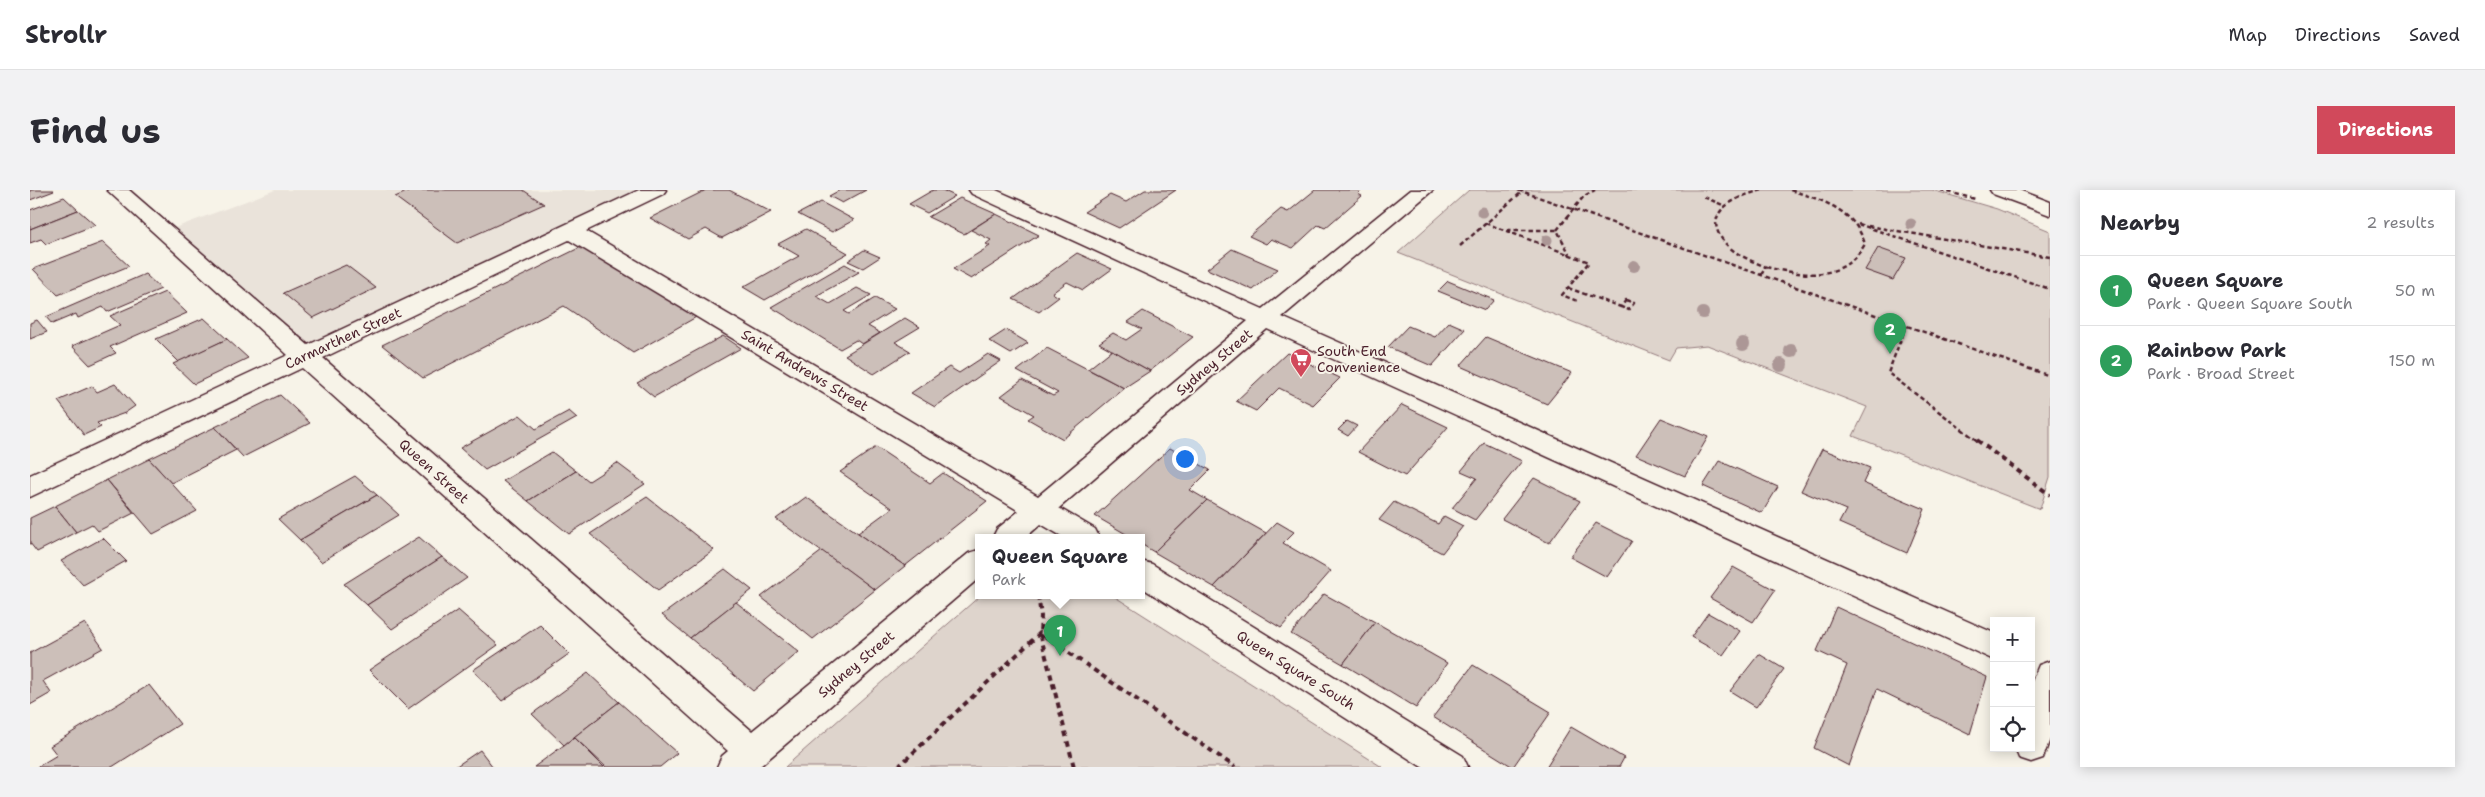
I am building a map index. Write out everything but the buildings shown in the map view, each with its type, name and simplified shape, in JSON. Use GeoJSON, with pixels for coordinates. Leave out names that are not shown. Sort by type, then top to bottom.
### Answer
{"type":"FeatureCollection","features":[{"type":"Feature","properties":{"kind":"street","name":"Queen Street"},"geometry":{"type":"LineString","coordinates":[[117,190],[305,356],[743,760]]}},
{"type":"Feature","properties":{"kind":"street","name":"Carmarthen Street"},"geometry":{"type":"LineString","coordinates":[[30,487],[656,190]]}},
{"type":"Feature","properties":{"kind":"street"},"geometry":{"type":"LineString","coordinates":[[979,190],[1990,645]]}},
{"type":"Feature","properties":{"kind":"street","name":"Sydney Street"},"geometry":{"type":"LineString","coordinates":[[1011,534],[1265,319],[1424,190]]}},
{"type":"Feature","properties":{"kind":"street"},"geometry":{"type":"LineString","coordinates":[[2000,190],[2050,209]]}},
{"type":"Feature","properties":{"kind":"street","name":"Saint Andrews Street"},"geometry":{"type":"LineString","coordinates":[[570,231],[1040,509]]}},
{"type":"Feature","properties":{"kind":"street"},"geometry":{"type":"LineString","coordinates":[[1040,509],[1080,534]]}},
{"type":"Feature","properties":{"kind":"street","name":"Sydney Street"},"geometry":{"type":"LineString","coordinates":[[743,760],[975,564]]}},
{"type":"Feature","properties":{"kind":"street","name":"Queen Square South"},"geometry":{"type":"LineString","coordinates":[[1145,575],[1451,767]]}},
{"type":"Feature","properties":{"kind":"street"},"geometry":{"type":"LineString","coordinates":[[2035,666],[2050,673],[2035,732]]}},
{"type":"Feature","properties":{"kind":"street"},"geometry":{"type":"LineString","coordinates":[[2026,767],[2030,752]]}},
{"type":"Feature","properties":{"kind":"path"},"geometry":{"type":"LineString","coordinates":[[1518,190],[2050,376]]}},
{"type":"Feature","properties":{"kind":"path"},"geometry":{"type":"LineString","coordinates":[[1557,230],[1584,196],[1594,190]]}},
{"type":"Feature","properties":{"kind":"path"},"geometry":{"type":"LineString","coordinates":[[1763,190],[1734,198],[1725,206],[1717,219],[1719,233],[1725,243],[1736,252],[1766,268],[1802,275],[1825,273],[1843,268],[1854,262],[1865,244],[1858,224]]}},
{"type":"Feature","properties":{"kind":"path"},"geometry":{"type":"LineString","coordinates":[[1790,190],[1828,203],[1844,212],[1858,224],[2050,289]]}},
{"type":"Feature","properties":{"kind":"path"},"geometry":{"type":"LineString","coordinates":[[1460,246],[1485,223],[1500,214],[1523,191]]}},
{"type":"Feature","properties":{"kind":"path"},"geometry":{"type":"LineString","coordinates":[[1704,197],[1725,206]]}},
{"type":"Feature","properties":{"kind":"path"},"geometry":{"type":"LineString","coordinates":[[1485,223],[1589,262],[1562,295],[1577,301]]}},
{"type":"Feature","properties":{"kind":"path"},"geometry":{"type":"LineString","coordinates":[[1858,224],[2039,254],[2050,258]]}},
{"type":"Feature","properties":{"kind":"path"},"geometry":{"type":"LineString","coordinates":[[1504,230],[1557,230]]}},
{"type":"Feature","properties":{"kind":"path"},"geometry":{"type":"LineString","coordinates":[[1557,230],[1570,255]]}},
{"type":"Feature","properties":{"kind":"path"},"geometry":{"type":"LineString","coordinates":[[1761,275],[1766,268]]}},
{"type":"Feature","properties":{"kind":"path"},"geometry":{"type":"LineString","coordinates":[[1568,288],[1620,308],[1629,310],[1634,303],[1626,300],[1620,308]]}},
{"type":"Feature","properties":{"kind":"path"},"geometry":{"type":"LineString","coordinates":[[1906,326],[1888,373],[2050,495]]}},
{"type":"Feature","properties":{"kind":"path"},"geometry":{"type":"LineString","coordinates":[[1039,599],[1041,616],[1040,633],[1074,767]]}},
{"type":"Feature","properties":{"kind":"path"},"geometry":{"type":"LineString","coordinates":[[898,767],[1040,633]]}},
{"type":"Feature","properties":{"kind":"path"},"geometry":{"type":"LineString","coordinates":[[1040,633],[1235,767]]}},
{"type":"Feature","properties":{"kind":"shaded area"},"geometry":{"type":"Polygon","coordinates":[[[275,190],[656,190],[305,357],[164,232],[275,190]]]}},
{"type":"Feature","properties":{"kind":"shaded area"},"geometry":{"type":"Polygon","coordinates":[[[1469,190],[1932,190],[1997,209],[2050,231],[2050,477],[2040,509],[1853,436],[1867,407],[1707,345],[1676,348],[1669,360],[1398,253],[1469,190]]]}},
{"type":"Feature","properties":{"kind":"shaded area"},"geometry":{"type":"Polygon","coordinates":[[[976,599],[1118,599],[1382,767],[785,767],[976,599]]]}},
{"type":"Feature","properties":{"kind":"place","name":"Rainbow Park"},"geometry":{"type":"Point","coordinates":[1890,354]}},
{"type":"Feature","properties":{"kind":"place","name":"South End Convenience"},"geometry":{"type":"Point","coordinates":[1301,378]}},
{"type":"Feature","properties":{"kind":"place","name":"Queen Square"},"geometry":{"type":"Point","coordinates":[1060,656]}}]}
